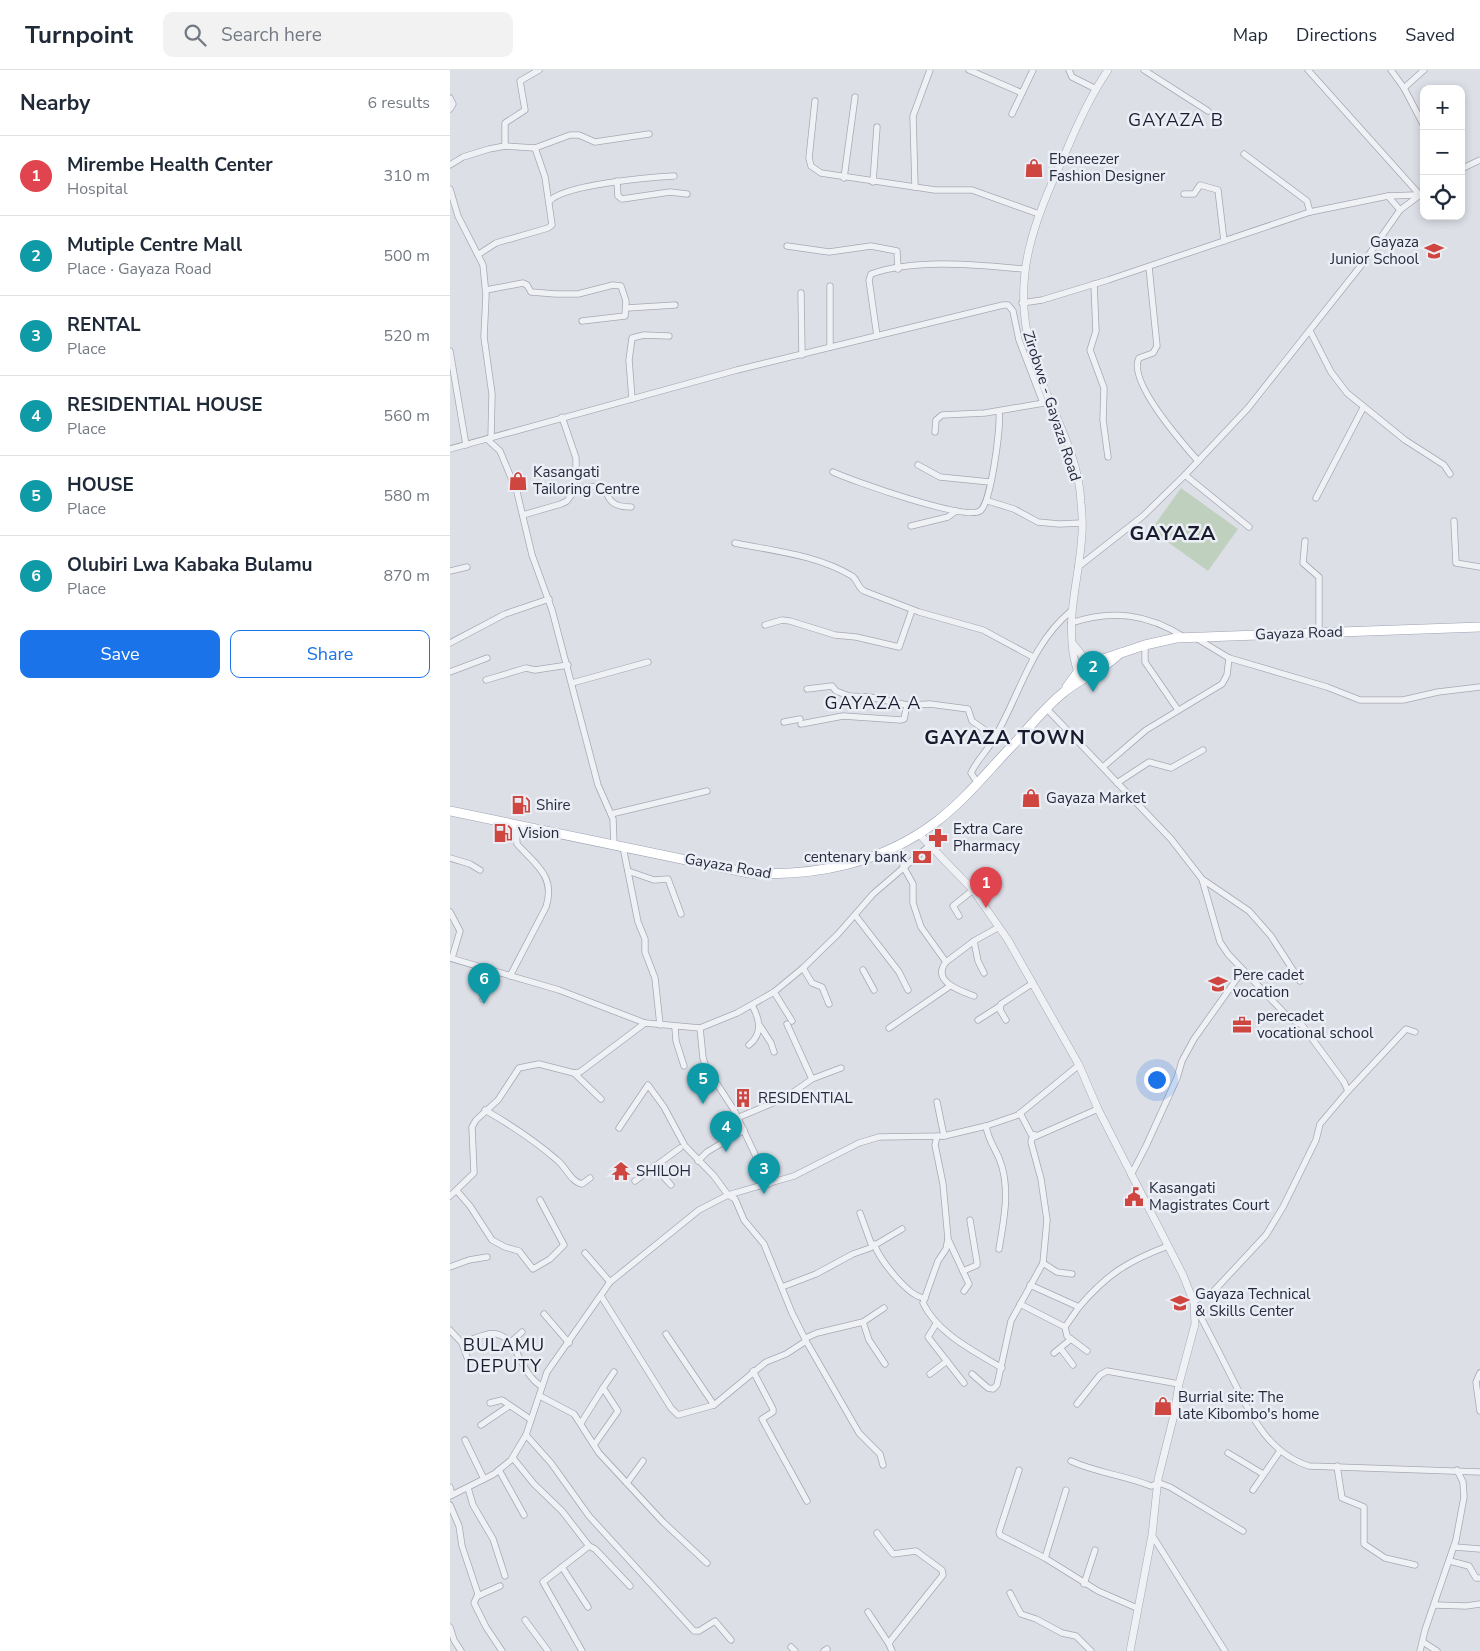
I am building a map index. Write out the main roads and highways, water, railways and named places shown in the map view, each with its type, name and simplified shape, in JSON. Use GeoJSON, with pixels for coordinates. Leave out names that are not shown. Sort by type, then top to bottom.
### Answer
{"type":"FeatureCollection","features":[{"type":"Feature","properties":{"kind":"main road","name":"Gayaza Road"},"geometry":{"type":"LineString","coordinates":[[450,811],[516,826],[749,872],[780,875],[809,873],[841,867],[922,834],[977,782],[1064,692],[1078,672],[1088,664],[1145,645],[1186,638],[1480,627]]}},
{"type":"Feature","properties":{"kind":"main road","name":"Gayaza Road"},"geometry":{"type":"LineString","coordinates":[[1064,692],[1091,676],[1120,653]]}},
{"type":"Feature","properties":{"kind":"place","name":"Ebeneezer Fashion Designer"},"geometry":{"type":"Point","coordinates":[1034,168]}},
{"type":"Feature","properties":{"kind":"place","name":"Gayaza Junior School"},"geometry":{"type":"Point","coordinates":[1434,251]}},
{"type":"Feature","properties":{"kind":"place","name":"Kasangati Tailoring Centre"},"geometry":{"type":"Point","coordinates":[518,481]}},
{"type":"Feature","properties":{"kind":"place","name":"Mutiple Centre Mall"},"geometry":{"type":"Point","coordinates":[1093,692]}},
{"type":"Feature","properties":{"kind":"place","name":"Gayaza Market"},"geometry":{"type":"Point","coordinates":[1031,798]}},
{"type":"Feature","properties":{"kind":"place","name":"Shire"},"geometry":{"type":"Point","coordinates":[521,805]}},
{"type":"Feature","properties":{"kind":"place","name":"Vision"},"geometry":{"type":"Point","coordinates":[503,833]}},
{"type":"Feature","properties":{"kind":"place","name":"Extra Care Pharmacy"},"geometry":{"type":"Point","coordinates":[938,838]}},
{"type":"Feature","properties":{"kind":"place","name":"centenary bank"},"geometry":{"type":"Point","coordinates":[922,857]}},
{"type":"Feature","properties":{"kind":"place","name":"Mirembe Health Center"},"geometry":{"type":"Point","coordinates":[986,908]}},
{"type":"Feature","properties":{"kind":"place","name":"Pere cadet vocation"},"geometry":{"type":"Point","coordinates":[1218,984]}},
{"type":"Feature","properties":{"kind":"place","name":"Olubiri Lwa Kabaka Bulamu"},"geometry":{"type":"Point","coordinates":[484,1004]}},
{"type":"Feature","properties":{"kind":"place","name":"perecadet vocational school"},"geometry":{"type":"Point","coordinates":[1242,1025]}},
{"type":"Feature","properties":{"kind":"place","name":"RESIDENTIAL"},"geometry":{"type":"Point","coordinates":[743,1098]}},
{"type":"Feature","properties":{"kind":"place","name":"HOUSE"},"geometry":{"type":"Point","coordinates":[703,1104]}},
{"type":"Feature","properties":{"kind":"place","name":"RESIDENTIAL HOUSE"},"geometry":{"type":"Point","coordinates":[726,1152]}},
{"type":"Feature","properties":{"kind":"place","name":"SHILOH"},"geometry":{"type":"Point","coordinates":[621,1171]}},
{"type":"Feature","properties":{"kind":"place","name":"RENTAL"},"geometry":{"type":"Point","coordinates":[764,1194]}},
{"type":"Feature","properties":{"kind":"place","name":"Kasangati Magistrates Court"},"geometry":{"type":"Point","coordinates":[1134,1197]}},
{"type":"Feature","properties":{"kind":"place","name":"Gayaza Technical & Skills Center"},"geometry":{"type":"Point","coordinates":[1180,1303]}},
{"type":"Feature","properties":{"kind":"place","name":"Burrial site: The late Kibombo's home"},"geometry":{"type":"Point","coordinates":[1163,1406]}},
{"type":"Feature","properties":{"kind":"district","name":"GAYAZA B"},"geometry":{"type":"Point","coordinates":[1176,120]}},
{"type":"Feature","properties":{"kind":"district","name":"GAYAZA"},"geometry":{"type":"Point","coordinates":[1173,533]}},
{"type":"Feature","properties":{"kind":"district","name":"GAYAZA A"},"geometry":{"type":"Point","coordinates":[873,703]}},
{"type":"Feature","properties":{"kind":"district","name":"GAYAZA TOWN"},"geometry":{"type":"Point","coordinates":[1005,737]}},
{"type":"Feature","properties":{"kind":"district","name":"BULAMU DEPUTY"},"geometry":{"type":"Point","coordinates":[504,1355]}}]}
